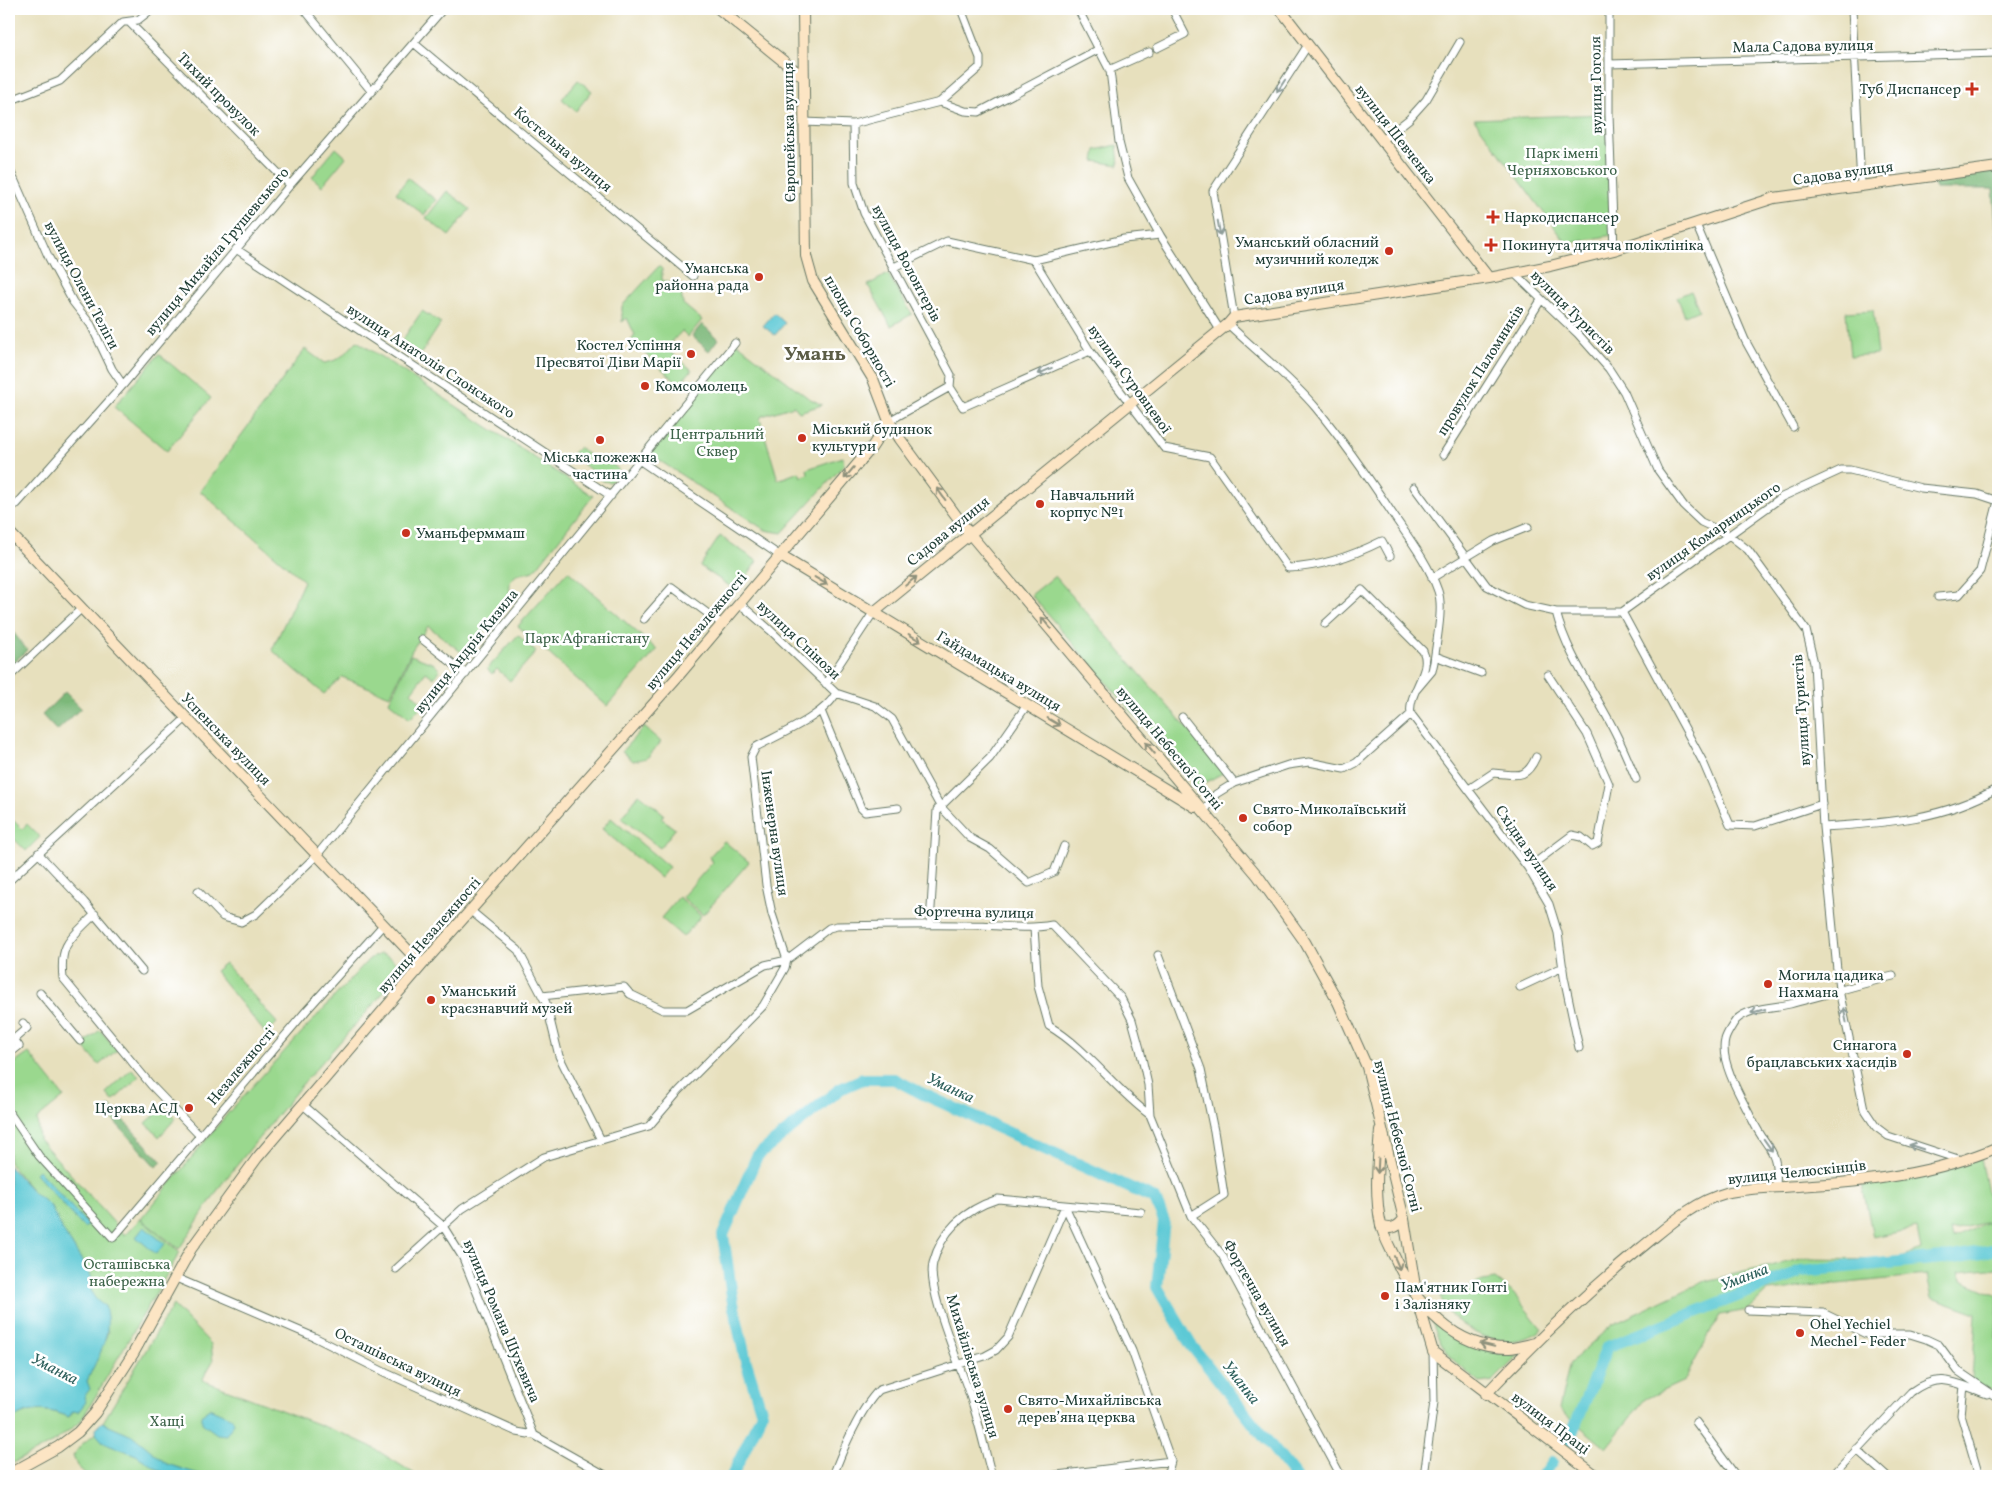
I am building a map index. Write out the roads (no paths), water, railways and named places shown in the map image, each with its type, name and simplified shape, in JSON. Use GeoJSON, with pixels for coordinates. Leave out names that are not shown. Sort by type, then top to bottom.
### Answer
{"type":"FeatureCollection","features":[{"type":"Feature","properties":{"kind":"main road"},"geometry":{"type":"LineString","coordinates":[[719,9],[803,77]]}},
{"type":"Feature","properties":{"kind":"main road","name":"Європейська вулиця"},"geometry":{"type":"LineString","coordinates":[[802,9],[806,256]]}},
{"type":"Feature","properties":{"kind":"main road","name":"вулиця Шевченка"},"geometry":{"type":"LineString","coordinates":[[1280,9],[1488,278]]}},
{"type":"Feature","properties":{"kind":"main road","name":"Садова вулиця"},"geometry":{"type":"LineString","coordinates":[[873,613],[1227,324],[1488,278],[1614,250],[1774,198],[1998,167]]}},
{"type":"Feature","properties":{"kind":"main road","name":"площа Соборності"},"geometry":{"type":"LineString","coordinates":[[806,256],[813,281],[873,379],[889,421]]}},
{"type":"Feature","properties":{"kind":"main road","name":"вулиця Небесної Сотні"},"geometry":{"type":"LineString","coordinates":[[889,421],[970,533],[1282,907],[1305,942],[1338,1002],[1363,1057],[1380,1117],[1404,1219],[1417,1298]]}},
{"type":"Feature","properties":{"kind":"main road","name":"вулиця Незалежності"},"geometry":{"type":"LineString","coordinates":[[13,1474],[58,1447],[78,1432],[95,1412],[133,1354],[174,1277],[234,1188],[302,1104],[422,965],[722,624],[872,447],[889,421]]}},
{"type":"Feature","properties":{"kind":"main road","name":"Успенська вулиця"},"geometry":{"type":"LineString","coordinates":[[9,532],[185,719],[422,965]]}},
{"type":"Feature","properties":{"kind":"main road","name":"Гайдамацька вулиця"},"geometry":{"type":"LineString","coordinates":[[779,555],[1204,812]]}},
{"type":"Feature","properties":{"kind":"main road"},"geometry":{"type":"LineString","coordinates":[[1162,786],[1169,770]]}},
{"type":"Feature","properties":{"kind":"main road"},"geometry":{"type":"LineString","coordinates":[[1380,1117],[1377,1184],[1381,1226],[1404,1277],[1417,1298],[1436,1318],[1460,1336],[1488,1346],[1510,1348],[1535,1343]]}},
{"type":"Feature","properties":{"kind":"main road","name":"вулиця Челюскінців"},"geometry":{"type":"LineString","coordinates":[[1486,1394],[1535,1343],[1603,1279],[1678,1218],[1697,1206],[1726,1193],[1776,1186],[1867,1180],[1933,1170],[1998,1147]]}},
{"type":"Feature","properties":{"kind":"main road"},"geometry":{"type":"LineString","coordinates":[[1381,1226],[1393,1228],[1399,1226],[1404,1219]]}},
{"type":"Feature","properties":{"kind":"main road"},"geometry":{"type":"LineString","coordinates":[[1417,1298],[1433,1352]]}},
{"type":"Feature","properties":{"kind":"main road","name":"вулиця Праці"},"geometry":{"type":"LineString","coordinates":[[1433,1352],[1486,1394],[1597,1476]]}},
{"type":"Feature","properties":{"kind":"street"},"geometry":{"type":"LineString","coordinates":[[9,101],[60,81],[123,22],[138,20],[152,9]]}},
{"type":"Feature","properties":{"kind":"street"},"geometry":{"type":"LineString","coordinates":[[304,9],[372,92]]}},
{"type":"Feature","properties":{"kind":"street","name":"вулиця Михайла Грушевського"},"geometry":{"type":"LineString","coordinates":[[9,506],[17,504],[123,385],[290,185],[415,44],[443,9]]}},
{"type":"Feature","properties":{"kind":"street"},"geometry":{"type":"LineString","coordinates":[[804,122],[853,124],[940,102],[980,67],[980,58],[960,9]]}},
{"type":"Feature","properties":{"kind":"street"},"geometry":{"type":"LineString","coordinates":[[1078,9],[1109,70],[1119,142],[1125,168],[1132,186],[1160,235],[1227,324],[1283,374],[1316,408],[1385,502],[1415,547],[1439,592],[1440,602],[1432,672],[1416,690]]}},
{"type":"Feature","properties":{"kind":"street"},"geometry":{"type":"LineString","coordinates":[[1157,48],[1185,34],[1172,9]]}},
{"type":"Feature","properties":{"kind":"street","name":"вулиця Гоголя"},"geometry":{"type":"LineString","coordinates":[[1608,9],[1614,250]]}},
{"type":"Feature","properties":{"kind":"street"},"geometry":{"type":"LineString","coordinates":[[1852,9],[1861,185]]}},
{"type":"Feature","properties":{"kind":"street","name":"Тихий провулок"},"geometry":{"type":"LineString","coordinates":[[129,22],[290,185]]}},
{"type":"Feature","properties":{"kind":"street"},"geometry":{"type":"LineString","coordinates":[[1381,142],[1410,119],[1426,100],[1460,42]]}},
{"type":"Feature","properties":{"kind":"street","name":"Костельна вулиця"},"geometry":{"type":"LineString","coordinates":[[415,44],[693,276]]}},
{"type":"Feature","properties":{"kind":"street"},"geometry":{"type":"LineString","coordinates":[[1227,324],[1213,191],[1308,46]]}},
{"type":"Feature","properties":{"kind":"street"},"geometry":{"type":"LineString","coordinates":[[940,102],[965,111],[980,112],[1099,49]]}},
{"type":"Feature","properties":{"kind":"street"},"geometry":{"type":"LineString","coordinates":[[1109,70],[1149,52]]}},
{"type":"Feature","properties":{"kind":"street","name":"Мала Садова вулиця"},"geometry":{"type":"LineString","coordinates":[[1609,64],[1854,59],[1998,53]]}},
{"type":"Feature","properties":{"kind":"street","name":"вулиця Волонтерів"},"geometry":{"type":"LineString","coordinates":[[853,124],[856,193],[864,214],[951,375],[950,387],[963,407],[1090,351]]}},
{"type":"Feature","properties":{"kind":"street","name":"вулиця Олени Теліги"},"geometry":{"type":"LineString","coordinates":[[9,168],[49,258],[73,302],[91,325],[112,369],[123,385]]}},
{"type":"Feature","properties":{"kind":"street"},"geometry":{"type":"LineString","coordinates":[[1696,224],[1746,340],[1793,427]]}},
{"type":"Feature","properties":{"kind":"street"},"geometry":{"type":"LineString","coordinates":[[892,268],[947,241],[1034,260],[1124,239],[1160,235]]}},
{"type":"Feature","properties":{"kind":"street","name":"вулиця Анатолія Слонського"},"geometry":{"type":"LineString","coordinates":[[236,249],[611,496]]}},
{"type":"Feature","properties":{"kind":"street","name":"вулиця Суровцевої"},"geometry":{"type":"LineString","coordinates":[[1034,260],[1090,351],[1164,448],[1210,457],[1288,568],[1310,568],[1361,551],[1382,540],[1390,556]]}},
{"type":"Feature","properties":{"kind":"street","name":"вулиця Туристів"},"geometry":{"type":"LineString","coordinates":[[1514,273],[1578,334],[1609,369],[1624,392],[1658,470],[1684,506],[1700,522],[1730,535],[1748,550],[1806,630],[1814,663],[1823,827],[1839,990],[1864,1109],[1876,1127],[1888,1136],[1914,1146],[1963,1160]]}},
{"type":"Feature","properties":{"kind":"street","name":"провулок Паломників"},"geometry":{"type":"LineString","coordinates":[[1443,455],[1541,300]]}},
{"type":"Feature","properties":{"kind":"street","name":"вулиця Андрія Кизила"},"geometry":{"type":"LineString","coordinates":[[198,891],[223,917],[241,922],[256,914],[317,855],[735,343]]}},
{"type":"Feature","properties":{"kind":"street"},"geometry":{"type":"LineString","coordinates":[[889,421],[950,387]]}},
{"type":"Feature","properties":{"kind":"street"},"geometry":{"type":"LineString","coordinates":[[639,460],[779,555]]}},
{"type":"Feature","properties":{"kind":"street","name":"вулиця Комарницького"},"geometry":{"type":"LineString","coordinates":[[1622,612],[1782,496],[1841,470],[1862,472],[1922,488],[1977,494],[1998,501]]}},
{"type":"Feature","properties":{"kind":"street"},"geometry":{"type":"LineString","coordinates":[[1414,487],[1464,558],[1487,586],[1524,605],[1556,612],[1622,612],[1703,762],[1730,825],[1737,827],[1755,826],[1822,804]]}},
{"type":"Feature","properties":{"kind":"street"},"geometry":{"type":"LineString","coordinates":[[1938,597],[1959,594],[1980,571],[1998,501]]}},
{"type":"Feature","properties":{"kind":"street"},"geometry":{"type":"LineString","coordinates":[[1432,578],[1493,541],[1528,527]]}},
{"type":"Feature","properties":{"kind":"street"},"geometry":{"type":"LineString","coordinates":[[644,618],[672,586],[722,624]]}},
{"type":"Feature","properties":{"kind":"street"},"geometry":{"type":"LineString","coordinates":[[1204,812],[1216,794],[1234,783],[1288,765],[1309,762],[1344,769],[1356,763],[1411,714],[1410,704],[1425,662],[1423,651],[1362,590],[1325,624]]}},
{"type":"Feature","properties":{"kind":"street","name":"вулиця Спінози"},"geometry":{"type":"LineString","coordinates":[[739,604],[770,630],[836,694],[874,706],[892,719],[940,806],[970,838],[990,849],[1029,883],[1054,872],[1064,846]]}},
{"type":"Feature","properties":{"kind":"street"},"geometry":{"type":"LineString","coordinates":[[9,677],[82,608]]}},
{"type":"Feature","properties":{"kind":"street"},"geometry":{"type":"LineString","coordinates":[[1556,612],[1562,633],[1573,658],[1617,736],[1636,779]]}},
{"type":"Feature","properties":{"kind":"street"},"geometry":{"type":"LineString","coordinates":[[826,684],[873,613]]}},
{"type":"Feature","properties":{"kind":"street"},"geometry":{"type":"LineString","coordinates":[[422,639],[466,674]]}},
{"type":"Feature","properties":{"kind":"street"},"geometry":{"type":"LineString","coordinates":[[1435,656],[1481,673]]}},
{"type":"Feature","properties":{"kind":"street"},"geometry":{"type":"LineString","coordinates":[[1528,868],[1572,835],[1581,837],[1592,846],[1598,843],[1609,784],[1587,734],[1548,675]]}},
{"type":"Feature","properties":{"kind":"street","name":"Інженерна вулиця"},"geometry":{"type":"LineString","coordinates":[[787,960],[772,914],[766,885],[751,757],[756,747],[821,711],[831,703],[836,694]]}},
{"type":"Feature","properties":{"kind":"street"},"geometry":{"type":"LineString","coordinates":[[930,924],[937,810],[990,758],[1026,705]]}},
{"type":"Feature","properties":{"kind":"street"},"geometry":{"type":"LineString","coordinates":[[821,711],[861,808],[870,813],[898,808]]}},
{"type":"Feature","properties":{"kind":"street","name":"Східна вулиця"},"geometry":{"type":"LineString","coordinates":[[1411,714],[1528,868],[1553,915],[1579,1048]]}},
{"type":"Feature","properties":{"kind":"street","name":"вулиця Небесної Сотні"},"geometry":{"type":"LineString","coordinates":[[1182,717],[1234,783]]}},
{"type":"Feature","properties":{"kind":"street"},"geometry":{"type":"LineString","coordinates":[[9,881],[185,719]]}},
{"type":"Feature","properties":{"kind":"street"},"geometry":{"type":"LineString","coordinates":[[1469,789],[1493,773],[1518,777],[1524,774],[1533,764],[1536,756]]}},
{"type":"Feature","properties":{"kind":"street"},"geometry":{"type":"LineString","coordinates":[[1823,827],[1886,823],[1942,813],[1982,797],[1998,788]]}},
{"type":"Feature","properties":{"kind":"street"},"geometry":{"type":"LineString","coordinates":[[38,853],[95,914],[142,971]]}},
{"type":"Feature","properties":{"kind":"street"},"geometry":{"type":"LineString","coordinates":[[471,911],[518,950],[542,996],[559,1056],[601,1140]]}},
{"type":"Feature","properties":{"kind":"street"},"geometry":{"type":"LineString","coordinates":[[95,914],[67,943],[61,958],[63,978],[151,1085],[200,1136]]}},
{"type":"Feature","properties":{"kind":"street","name":"Незалежності'"},"geometry":{"type":"LineString","coordinates":[[9,1112],[39,1156],[113,1238],[306,1011],[384,924]]}},
{"type":"Feature","properties":{"kind":"street","name":"Фортечна вулиця"},"geometry":{"type":"LineString","coordinates":[[396,1269],[462,1209],[544,1157],[638,1130],[656,1120],[679,1091],[763,1006],[785,968],[787,960],[829,928],[837,926],[930,924],[1006,925],[1034,928],[1052,925],[1121,998],[1132,1020],[1140,1049],[1148,1085],[1150,1115],[1191,1216],[1222,1255],[1341,1476]]}},
{"type":"Feature","properties":{"kind":"street"},"geometry":{"type":"LineString","coordinates":[[1034,928],[1038,986],[1049,1026],[1070,1038],[1127,1098],[1150,1115]]}},
{"type":"Feature","properties":{"kind":"street"},"geometry":{"type":"LineString","coordinates":[[1158,955],[1201,1069],[1214,1131],[1224,1195],[1191,1216]]}},
{"type":"Feature","properties":{"kind":"street"},"geometry":{"type":"LineString","coordinates":[[542,996],[624,987],[630,994],[663,1010],[687,1010],[765,965],[787,960]]}},
{"type":"Feature","properties":{"kind":"street"},"geometry":{"type":"LineString","coordinates":[[1520,987],[1563,967]]}},
{"type":"Feature","properties":{"kind":"street"},"geometry":{"type":"LineString","coordinates":[[1776,1186],[1778,1168],[1774,1154],[1757,1130],[1733,1080],[1725,1055],[1725,1040],[1736,1020],[1756,1010],[1788,1005],[1893,976]]}},
{"type":"Feature","properties":{"kind":"street"},"geometry":{"type":"LineString","coordinates":[[40,993],[80,1041]]}},
{"type":"Feature","properties":{"kind":"street"},"geometry":{"type":"LineString","coordinates":[[9,1054],[19,1046],[11,1040],[27,1028],[23,1023]]}},
{"type":"Feature","properties":{"kind":"street","name":"вулиця Романа Шухевича"},"geometry":{"type":"LineString","coordinates":[[302,1104],[443,1226],[463,1258],[534,1435]]}},
{"type":"Feature","properties":{"kind":"street","name":"Михайлівська вулиця"},"geometry":{"type":"LineString","coordinates":[[992,1476],[972,1402],[936,1300],[933,1264],[947,1234],[961,1217],[978,1206],[998,1199],[1021,1199],[1065,1206],[1142,1212]]}},
{"type":"Feature","properties":{"kind":"street"},"geometry":{"type":"LineString","coordinates":[[833,1476],[870,1399],[879,1390],[985,1356],[1008,1337],[1065,1206]]}},
{"type":"Feature","properties":{"kind":"street"},"geometry":{"type":"LineString","coordinates":[[1065,1206],[1132,1351],[1170,1461],[1167,1476]]}},
{"type":"Feature","properties":{"kind":"street","name":"Осташівська вулиця"},"geometry":{"type":"LineString","coordinates":[[174,1277],[314,1336],[386,1373],[517,1432],[534,1435],[607,1476]]}},
{"type":"Feature","properties":{"kind":"street"},"geometry":{"type":"LineString","coordinates":[[1748,1310],[1823,1313],[1866,1334],[1910,1334],[1926,1339],[1939,1345],[1958,1371],[1997,1397]]}},
{"type":"Feature","properties":{"kind":"street"},"geometry":{"type":"LineString","coordinates":[[1424,1476],[1434,1402],[1433,1352]]}},
{"type":"Feature","properties":{"kind":"street"},"geometry":{"type":"LineString","coordinates":[[1832,1476],[1911,1392],[1926,1382],[1943,1380],[1997,1397]]}},
{"type":"Feature","properties":{"kind":"street"},"geometry":{"type":"LineString","coordinates":[[1964,1386],[1961,1415],[1979,1476]]}},
{"type":"Feature","properties":{"kind":"street"},"geometry":{"type":"LineString","coordinates":[[1696,1422],[1736,1476]]}},
{"type":"Feature","properties":{"kind":"street"},"geometry":{"type":"LineString","coordinates":[[1856,1449],[1886,1476]]}},
{"type":"Feature","properties":{"kind":"street"},"geometry":{"type":"LineString","coordinates":[[1049,1476],[1170,1461]]}},
{"type":"Feature","properties":{"kind":"water"},"geometry":{"type":"Polygon","coordinates":[[[774,313],[785,323],[775,335],[763,326],[774,313]]]}},
{"type":"Feature","properties":{"kind":"water"},"geometry":{"type":"Polygon","coordinates":[[[9,1166],[35,1194],[50,1205],[62,1229],[89,1272],[92,1279],[91,1291],[93,1295],[105,1306],[107,1317],[106,1336],[104,1345],[87,1381],[90,1389],[84,1397],[86,1402],[78,1412],[73,1411],[69,1417],[38,1410],[30,1411],[9,1422],[9,1166]]]}},
{"type":"Feature","properties":{"kind":"water"},"geometry":{"type":"Polygon","coordinates":[[[38,1170],[88,1225],[84,1228],[35,1173],[38,1170]]]}},
{"type":"Feature","properties":{"kind":"water"},"geometry":{"type":"Polygon","coordinates":[[[144,1227],[165,1244],[156,1254],[136,1237],[144,1227]]]}},
{"type":"Feature","properties":{"kind":"water"},"geometry":{"type":"Polygon","coordinates":[[[209,1408],[232,1418],[234,1423],[226,1435],[217,1434],[202,1423],[202,1416],[209,1408]]]}},
{"type":"Feature","properties":{"kind":"water"},"geometry":{"type":"Polygon","coordinates":[[[102,1422],[132,1435],[167,1464],[205,1476],[173,1476],[160,1471],[136,1455],[103,1442],[96,1434],[96,1428],[102,1422]]]}},
{"type":"Feature","properties":{"kind":"waterway","name":"Уманка"},"geometry":{"type":"LineString","coordinates":[[732,1476],[762,1413],[746,1362],[733,1303],[723,1235],[757,1156],[840,1089],[863,1079],[894,1079],[1155,1199],[1164,1221],[1157,1287],[1191,1345],[1295,1476]]}},
{"type":"Feature","properties":{"kind":"waterway","name":"Уманка"},"geometry":{"type":"LineString","coordinates":[[1569,1440],[1607,1347],[1801,1271],[1954,1257],[1998,1249]]}},
{"type":"Feature","properties":{"kind":"waterway","name":"Уманка"},"geometry":{"type":"LineString","coordinates":[[1542,1476],[1552,1462]]}},
{"type":"Feature","properties":{"kind":"place","name":"Туб Диспансер"},"geometry":{"type":"Point","coordinates":[1972,89]}},
{"type":"Feature","properties":{"kind":"place","name":"Наркодиспансер"},"geometry":{"type":"Point","coordinates":[1493,217]}},
{"type":"Feature","properties":{"kind":"place","name":"Покинута дитяча поліклініка"},"geometry":{"type":"Point","coordinates":[1491,245]}},
{"type":"Feature","properties":{"kind":"place","name":"Уманський обласний музичний коледж"},"geometry":{"type":"Point","coordinates":[1389,251]}},
{"type":"Feature","properties":{"kind":"place","name":"Уманська районна рада"},"geometry":{"type":"Point","coordinates":[759,277]}},
{"type":"Feature","properties":{"kind":"place","name":"Костел Успіння Пресвятої Діви Марії"},"geometry":{"type":"Point","coordinates":[691,354]}},
{"type":"Feature","properties":{"kind":"place","name":"Комсомолець"},"geometry":{"type":"Point","coordinates":[645,386]}},
{"type":"Feature","properties":{"kind":"place","name":"Міський будинок культури"},"geometry":{"type":"Point","coordinates":[802,438]}},
{"type":"Feature","properties":{"kind":"place","name":"Міська пожежна частина"},"geometry":{"type":"Point","coordinates":[600,440]}},
{"type":"Feature","properties":{"kind":"place","name":"Навчальний корпус №1"},"geometry":{"type":"Point","coordinates":[1040,504]}},
{"type":"Feature","properties":{"kind":"place","name":"Уманьферммаш"},"geometry":{"type":"Point","coordinates":[406,533]}},
{"type":"Feature","properties":{"kind":"place","name":"Свято-Миколаївський собор"},"geometry":{"type":"Point","coordinates":[1243,818]}},
{"type":"Feature","properties":{"kind":"place","name":"Могила цадика Нахмана"},"geometry":{"type":"Point","coordinates":[1768,984]}},
{"type":"Feature","properties":{"kind":"place","name":"Уманський краєзнавчий музей"},"geometry":{"type":"Point","coordinates":[431,1000]}},
{"type":"Feature","properties":{"kind":"place","name":"Синагога брацлавських хасидів"},"geometry":{"type":"Point","coordinates":[1907,1054]}},
{"type":"Feature","properties":{"kind":"place","name":"Церква АСД"},"geometry":{"type":"Point","coordinates":[189,1108]}},
{"type":"Feature","properties":{"kind":"place","name":"Пам'ятник Гонті і Залізняку"},"geometry":{"type":"Point","coordinates":[1385,1296]}},
{"type":"Feature","properties":{"kind":"place","name":"Ohel Yechiel Mechel - Feder"},"geometry":{"type":"Point","coordinates":[1800,1333]}},
{"type":"Feature","properties":{"kind":"place","name":"Свято-Михайлівська деревʼяна церква"},"geometry":{"type":"Point","coordinates":[1008,1409]}},
{"type":"Feature","properties":{"kind":"district","name":"Умань"},"geometry":{"type":"Point","coordinates":[815,353]}},
{"type":"Feature","properties":{"kind":"park label","name":"Парк імені Черняховського"},"geometry":{"type":"Point","coordinates":[1562,162]}},
{"type":"Feature","properties":{"kind":"park label","name":"Центральний Сквер"},"geometry":{"type":"Point","coordinates":[717,442]}},
{"type":"Feature","properties":{"kind":"park label","name":"Парк Афганістану"},"geometry":{"type":"Point","coordinates":[587,638]}},
{"type":"Feature","properties":{"kind":"park label","name":"Осташівська набережна"},"geometry":{"type":"Point","coordinates":[127,1272]}},
{"type":"Feature","properties":{"kind":"park label","name":"Хащі"},"geometry":{"type":"Point","coordinates":[167,1421]}}]}
